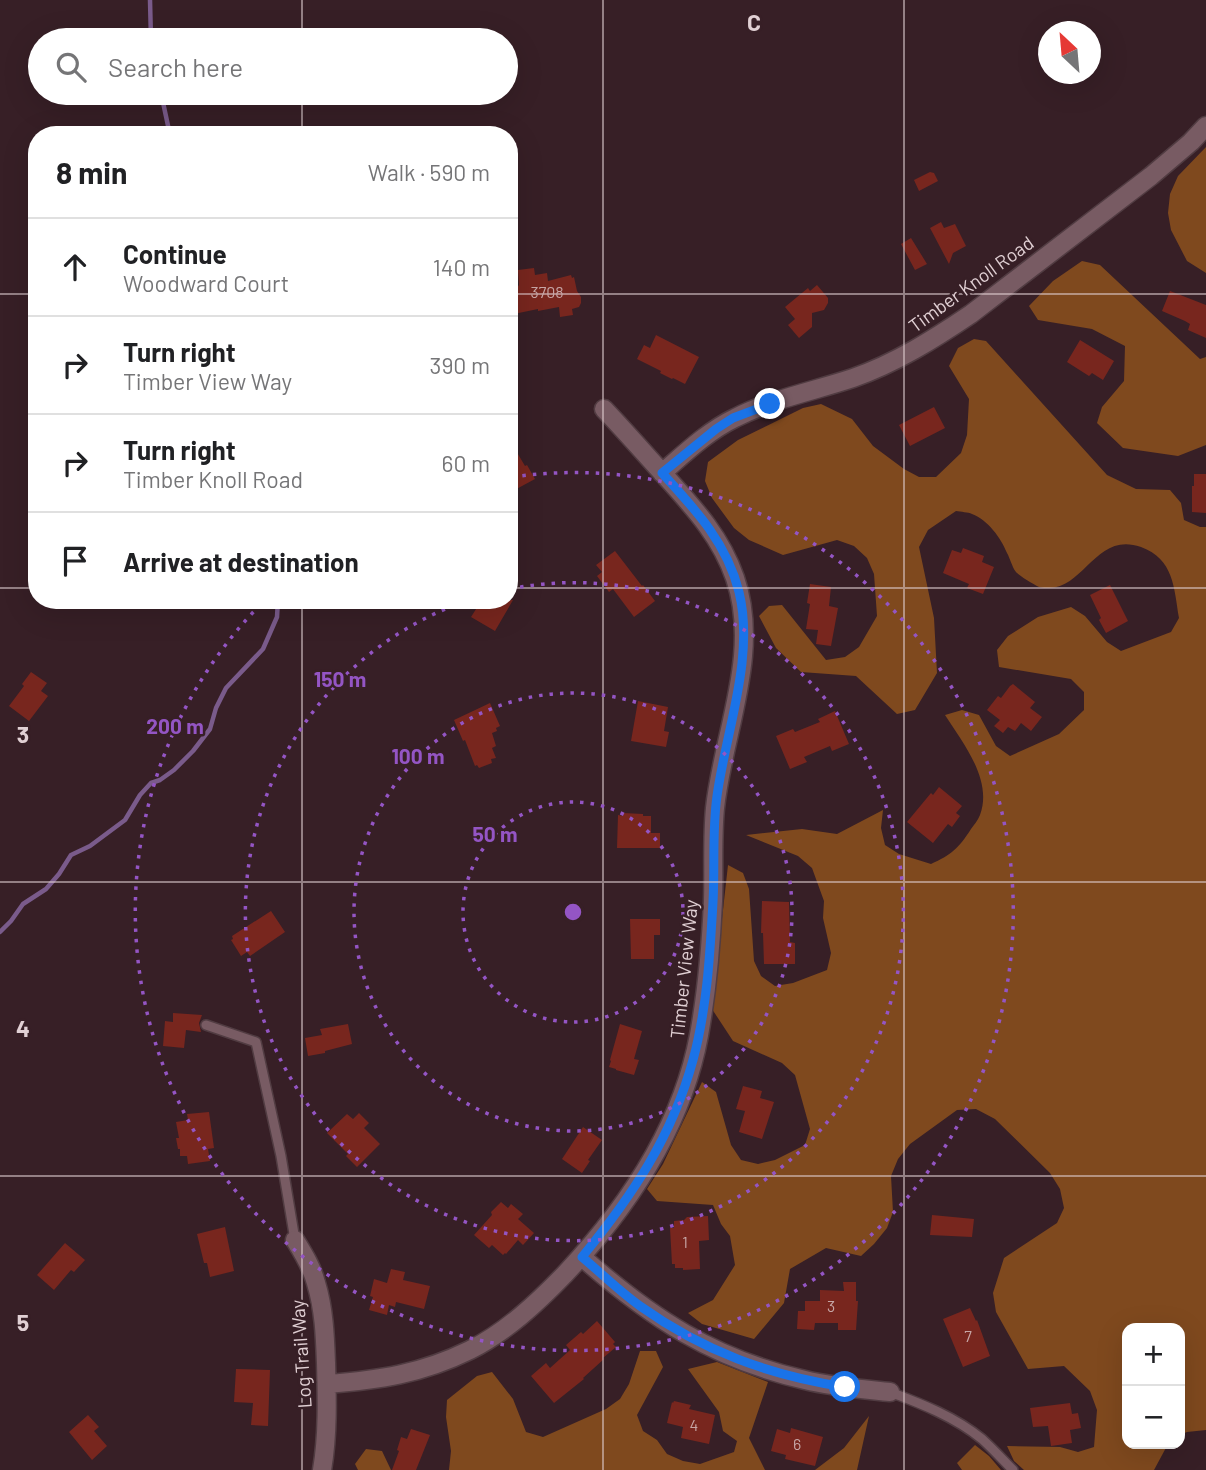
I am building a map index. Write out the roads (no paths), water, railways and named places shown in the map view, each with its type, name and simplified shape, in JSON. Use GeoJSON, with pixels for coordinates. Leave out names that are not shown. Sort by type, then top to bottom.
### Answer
{"type":"FeatureCollection","features":[{"type":"Feature","properties":{"kind":"street","name":"Timber Knoll Road"},"geometry":{"type":"LineString","coordinates":[[662,473],[701,440],[733,418],[864,373],[905,355],[950,329],[1151,176],[1206,126]]}},
{"type":"Feature","properties":{"kind":"street","name":"Timber View Way"},"geometry":{"type":"LineString","coordinates":[[327,1384],[380,1380],[423,1370],[490,1339],[525,1313],[582,1257],[624,1205],[651,1161],[676,1111],[693,1060],[702,1018],[709,957],[715,810],[742,659],[740,594],[730,564],[707,523],[604,409]]}},
{"type":"Feature","properties":{"kind":"street","name":"Log Trail Way"},"geometry":{"type":"LineString","coordinates":[[295,1240],[312,1270],[320,1296],[325,1336],[327,1384],[322,1470]]}},
{"type":"Feature","properties":{"kind":"street"},"geometry":{"type":"LineString","coordinates":[[582,1257],[649,1312],[686,1336],[719,1352],[753,1366],[807,1381],[890,1392]]}},
{"type":"Feature","properties":{"kind":"lane"},"geometry":{"type":"LineString","coordinates":[[206,1025],[256,1042],[281,1156],[295,1240]]}},
{"type":"Feature","properties":{"kind":"lane"},"geometry":{"type":"LineString","coordinates":[[890,1392],[922,1404],[963,1425],[981,1438],[1013,1470]]}},
{"type":"Feature","properties":{"kind":"waterway"},"geometry":{"type":"LineString","coordinates":[[150,0],[151,28]]}},
{"type":"Feature","properties":{"kind":"waterway"},"geometry":{"type":"LineString","coordinates":[[164,105],[168,126]]}},
{"type":"Feature","properties":{"kind":"waterway"},"geometry":{"type":"LineString","coordinates":[[0,932],[23,904],[46,889],[71,855],[90,846],[125,820],[140,795],[151,783],[174,770],[193,751],[210,729],[226,688],[263,649],[277,617],[277,609]]}}]}
